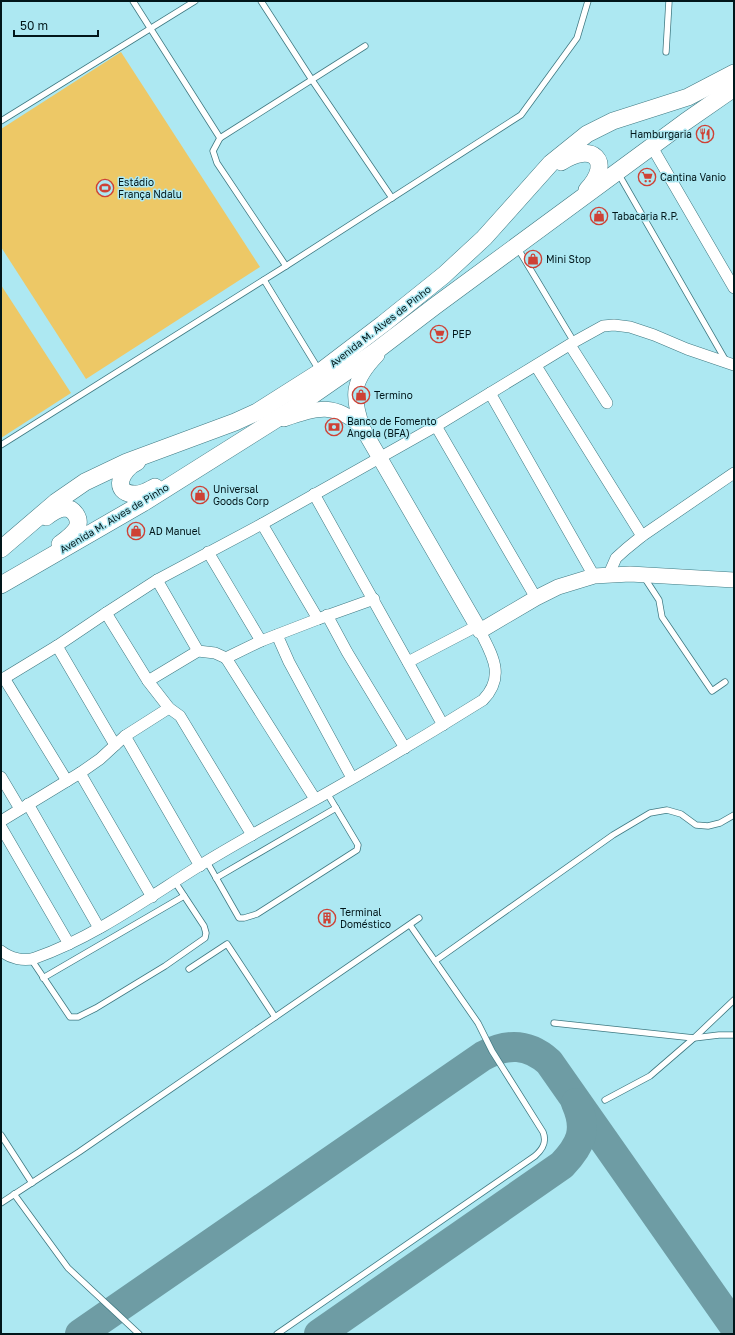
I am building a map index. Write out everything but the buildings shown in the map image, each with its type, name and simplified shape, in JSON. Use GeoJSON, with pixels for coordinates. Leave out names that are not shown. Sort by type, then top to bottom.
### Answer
{"type":"FeatureCollection","features":[{"type":"Feature","properties":{"kind":"main road","name":"Avenida M. Alves de Pinho"},"geometry":{"type":"LineString","coordinates":[[1,549],[56,502],[85,482],[127,462],[235,422],[257,412],[320,372],[444,275],[484,238],[551,163],[588,134],[613,121],[688,96],[734,73]]}},
{"type":"Feature","properties":{"kind":"main road","name":"Avenida M. Alves de Pinho"},"geometry":{"type":"LineString","coordinates":[[3,584],[137,506],[312,396],[399,334],[652,147],[734,89]]}},
{"type":"Feature","properties":{"kind":"main road"},"geometry":{"type":"LineString","coordinates":[[532,184],[560,163],[574,155],[588,153],[595,156],[599,163],[596,178],[584,193],[559,216]]}},
{"type":"Feature","properties":{"kind":"main road"},"geometry":{"type":"LineString","coordinates":[[198,436],[131,465],[123,472],[120,483],[123,489],[128,493],[142,493],[212,458]]}},
{"type":"Feature","properties":{"kind":"main road"},"geometry":{"type":"LineString","coordinates":[[1,549],[55,511],[63,508],[71,509],[76,514],[78,527],[68,538],[3,584]]}},
{"type":"Feature","properties":{"kind":"street"},"geometry":{"type":"LineString","coordinates":[[652,147],[734,288]]}},
{"type":"Feature","properties":{"kind":"street"},"geometry":{"type":"LineString","coordinates":[[67,781],[3,679],[57,646],[106,612],[157,580],[262,524],[436,426],[572,343],[603,326],[614,325],[630,327],[731,364]]}},
{"type":"Feature","properties":{"kind":"street"},"geometry":{"type":"LineString","coordinates":[[1,952],[20,959],[31,959],[68,944],[99,928],[252,835],[405,748],[483,700],[490,694],[496,677],[493,657],[478,628],[379,458],[363,429],[356,410],[355,397],[357,385],[362,373],[399,334]]}},
{"type":"Feature","properties":{"kind":"street"},"geometry":{"type":"LineString","coordinates":[[572,343],[607,403]]}},
{"type":"Feature","properties":{"kind":"street"},"geometry":{"type":"LineString","coordinates":[[536,366],[642,536]]}},
{"type":"Feature","properties":{"kind":"street"},"geometry":{"type":"LineString","coordinates":[[490,393],[594,576]]}},
{"type":"Feature","properties":{"kind":"street"},"geometry":{"type":"LineString","coordinates":[[254,432],[297,414],[326,408],[339,411],[352,418],[363,429]]}},
{"type":"Feature","properties":{"kind":"street"},"geometry":{"type":"LineString","coordinates":[[436,426],[536,598]]}},
{"type":"Feature","properties":{"kind":"street"},"geometry":{"type":"LineString","coordinates":[[609,574],[616,558],[642,536],[734,473]]}},
{"type":"Feature","properties":{"kind":"street"},"geometry":{"type":"LineString","coordinates":[[314,494],[443,725]]}},
{"type":"Feature","properties":{"kind":"street"},"geometry":{"type":"LineString","coordinates":[[262,524],[347,652],[405,748]]}},
{"type":"Feature","properties":{"kind":"street"},"geometry":{"type":"LineString","coordinates":[[208,552],[260,641]]}},
{"type":"Feature","properties":{"kind":"street"},"geometry":{"type":"LineString","coordinates":[[408,662],[558,587],[594,576],[609,574],[734,580]]}},
{"type":"Feature","properties":{"kind":"street"},"geometry":{"type":"LineString","coordinates":[[157,580],[198,651]]}},
{"type":"Feature","properties":{"kind":"street"},"geometry":{"type":"LineString","coordinates":[[226,658],[260,641],[323,617],[374,600]]}},
{"type":"Feature","properties":{"kind":"street"},"geometry":{"type":"LineString","coordinates":[[106,612],[148,681],[169,708],[180,716],[252,835]]}},
{"type":"Feature","properties":{"kind":"street"},"geometry":{"type":"LineString","coordinates":[[276,635],[288,662],[352,778]]}},
{"type":"Feature","properties":{"kind":"street"},"geometry":{"type":"LineString","coordinates":[[57,646],[115,744]]}},
{"type":"Feature","properties":{"kind":"street"},"geometry":{"type":"LineString","coordinates":[[148,681],[198,651],[215,653],[226,658],[315,799]]}},
{"type":"Feature","properties":{"kind":"street"},"geometry":{"type":"LineString","coordinates":[[1,820],[80,773],[100,759],[125,736],[169,708]]}},
{"type":"Feature","properties":{"kind":"street"},"geometry":{"type":"LineString","coordinates":[[125,736],[203,864]]}},
{"type":"Feature","properties":{"kind":"street"},"geometry":{"type":"LineString","coordinates":[[80,773],[152,897]]}},
{"type":"Feature","properties":{"kind":"street"},"geometry":{"type":"LineString","coordinates":[[1,777],[24,807],[99,928]]}},
{"type":"Feature","properties":{"kind":"street"},"geometry":{"type":"LineString","coordinates":[[1,827],[68,944]]}},
{"type":"Feature","properties":{"kind":"lane"},"geometry":{"type":"LineString","coordinates":[[134,1],[220,138]]}},
{"type":"Feature","properties":{"kind":"lane"},"geometry":{"type":"LineString","coordinates":[[1,121],[195,1]]}},
{"type":"Feature","properties":{"kind":"lane"},"geometry":{"type":"LineString","coordinates":[[261,1],[312,80],[392,198]]}},
{"type":"Feature","properties":{"kind":"lane"},"geometry":{"type":"LineString","coordinates":[[1,445],[264,280],[521,115],[578,38],[588,1]]}},
{"type":"Feature","properties":{"kind":"lane"},"geometry":{"type":"LineString","coordinates":[[666,52],[669,1]]}},
{"type":"Feature","properties":{"kind":"lane"},"geometry":{"type":"LineString","coordinates":[[286,266],[216,163],[214,151],[220,138],[365,46]]}},
{"type":"Feature","properties":{"kind":"lane"},"geometry":{"type":"LineString","coordinates":[[618,172],[731,364]]}},
{"type":"Feature","properties":{"kind":"lane"},"geometry":{"type":"LineString","coordinates":[[517,247],[572,343]]}},
{"type":"Feature","properties":{"kind":"lane"},"geometry":{"type":"LineString","coordinates":[[264,280],[320,372]]}},
{"type":"Feature","properties":{"kind":"lane"},"geometry":{"type":"LineString","coordinates":[[642,575],[659,600],[662,617],[712,691],[725,682]]}},
{"type":"Feature","properties":{"kind":"lane"},"geometry":{"type":"LineString","coordinates":[[203,864],[216,878],[239,918],[257,914],[357,850],[358,845],[327,793]]}},
{"type":"Feature","properties":{"kind":"lane"},"geometry":{"type":"LineString","coordinates":[[216,878],[336,808]]}},
{"type":"Feature","properties":{"kind":"lane"},"geometry":{"type":"LineString","coordinates":[[435,961],[613,835],[650,813],[667,810],[681,814],[696,825],[708,826],[720,823],[734,815]]}},
{"type":"Feature","properties":{"kind":"lane"},"geometry":{"type":"LineString","coordinates":[[31,959],[70,1017],[78,1017],[96,1008],[165,966],[205,938],[206,933],[204,926],[175,882]]}},
{"type":"Feature","properties":{"kind":"lane"},"geometry":{"type":"LineString","coordinates":[[43,978],[184,896]]}},
{"type":"Feature","properties":{"kind":"lane"},"geometry":{"type":"LineString","coordinates":[[1,1203],[79,1152],[419,918]]}},
{"type":"Feature","properties":{"kind":"lane"},"geometry":{"type":"LineString","coordinates":[[277,1334],[535,1156],[541,1151],[544,1145],[545,1138],[543,1132],[492,1051],[478,1023],[410,925]]}},
{"type":"Feature","properties":{"kind":"lane"},"geometry":{"type":"LineString","coordinates":[[189,969],[227,944],[275,1017]]}},
{"type":"Feature","properties":{"kind":"lane"},"geometry":{"type":"LineString","coordinates":[[605,1100],[650,1076],[694,1038],[734,1000]]}},
{"type":"Feature","properties":{"kind":"lane"},"geometry":{"type":"LineString","coordinates":[[554,1023],[694,1038],[734,1035]]}},
{"type":"Feature","properties":{"kind":"lane"},"geometry":{"type":"LineString","coordinates":[[1,1135],[32,1183]]}},
{"type":"Feature","properties":{"kind":"lane"},"geometry":{"type":"LineString","coordinates":[[14,1194],[68,1268],[140,1334]]}},
{"type":"Feature","properties":{"kind":"shaded area","name":"Estádio França Ndalu"},"geometry":{"type":"Polygon","coordinates":[[[121,52],[260,267],[86,379],[1,247],[1,129],[121,52]]]}},
{"type":"Feature","properties":{"kind":"shaded area"},"geometry":{"type":"Polygon","coordinates":[[[1,285],[71,393],[1,438],[1,285]]]}},
{"type":"Feature","properties":{"kind":"taxiway"},"geometry":{"type":"LineString","coordinates":[[80,1334],[483,1056],[509,1047],[525,1048],[533,1051],[549,1062],[734,1326]]}},
{"type":"Feature","properties":{"kind":"taxiway"},"geometry":{"type":"LineString","coordinates":[[319,1334],[562,1165],[574,1151],[581,1137],[582,1121],[576,1103]]}},
{"type":"Feature","properties":{"kind":"place","name":"Hamburgaria"},"geometry":{"type":"Point","coordinates":[705,134]}},
{"type":"Feature","properties":{"kind":"place","name":"Cantina Vanio"},"geometry":{"type":"Point","coordinates":[647,177]}},
{"type":"Feature","properties":{"kind":"place","name":"Estádio França Ndalu"},"geometry":{"type":"Point","coordinates":[105,188]}},
{"type":"Feature","properties":{"kind":"place","name":"Tabacaria R.P."},"geometry":{"type":"Point","coordinates":[599,216]}},
{"type":"Feature","properties":{"kind":"place","name":"Mini Stop"},"geometry":{"type":"Point","coordinates":[533,259]}},
{"type":"Feature","properties":{"kind":"place","name":"PEP"},"geometry":{"type":"Point","coordinates":[439,334]}},
{"type":"Feature","properties":{"kind":"place","name":"Termino"},"geometry":{"type":"Point","coordinates":[361,395]}},
{"type":"Feature","properties":{"kind":"place","name":"Banco de Fomento Angola (BFA)"},"geometry":{"type":"Point","coordinates":[334,427]}},
{"type":"Feature","properties":{"kind":"place","name":"Universal Goods Corp"},"geometry":{"type":"Point","coordinates":[200,495]}},
{"type":"Feature","properties":{"kind":"place","name":"AD Manuel"},"geometry":{"type":"Point","coordinates":[136,531]}},
{"type":"Feature","properties":{"kind":"place","name":"Terminal Doméstico"},"geometry":{"type":"Point","coordinates":[327,918]}}]}
